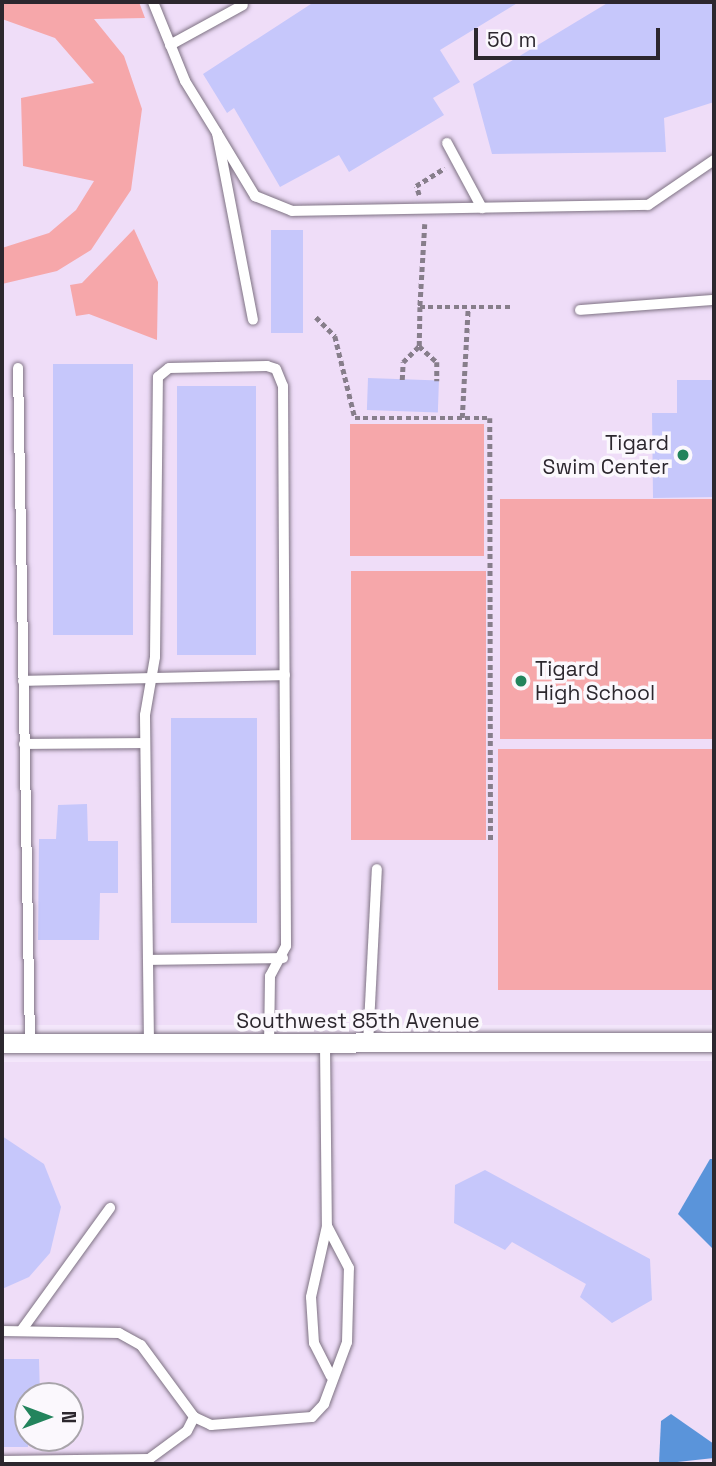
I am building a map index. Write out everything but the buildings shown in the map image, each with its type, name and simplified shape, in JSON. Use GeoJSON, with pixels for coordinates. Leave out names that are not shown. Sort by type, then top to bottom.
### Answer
{"type":"FeatureCollection","features":[{"type":"Feature","properties":{"kind":"street","name":"Southwest 85th Avenue"},"geometry":{"type":"LineString","coordinates":[[2,1044],[714,1042]]}},
{"type":"Feature","properties":{"kind":"lane"},"geometry":{"type":"LineString","coordinates":[[153,2],[170,45],[217,133],[255,196],[277,209],[648,205],[714,160]]}},
{"type":"Feature","properties":{"kind":"lane"},"geometry":{"type":"LineString","coordinates":[[170,45],[243,5]]}},
{"type":"Feature","properties":{"kind":"lane"},"geometry":{"type":"LineString","coordinates":[[217,133],[253,320]]}},
{"type":"Feature","properties":{"kind":"lane"},"geometry":{"type":"LineString","coordinates":[[447,143],[482,208]]}},
{"type":"Feature","properties":{"kind":"lane"},"geometry":{"type":"LineString","coordinates":[[580,310],[714,300]]}},
{"type":"Feature","properties":{"kind":"lane"},"geometry":{"type":"LineString","coordinates":[[149,1044],[145,743],[152,678],[158,377],[169,369],[267,366],[282,377],[285,675],[283,958],[270,976],[269,1044]]}},
{"type":"Feature","properties":{"kind":"lane"},"geometry":{"type":"LineString","coordinates":[[18,369],[30,1044]]}},
{"type":"Feature","properties":{"kind":"lane"},"geometry":{"type":"LineString","coordinates":[[23,681],[285,675]]}},
{"type":"Feature","properties":{"kind":"lane"},"geometry":{"type":"LineString","coordinates":[[24,744],[145,743]]}},
{"type":"Feature","properties":{"kind":"lane"},"geometry":{"type":"LineString","coordinates":[[368,1045],[377,869]]}},
{"type":"Feature","properties":{"kind":"lane"},"geometry":{"type":"LineString","coordinates":[[148,960],[283,958]]}},
{"type":"Feature","properties":{"kind":"lane"},"geometry":{"type":"LineString","coordinates":[[325,1045],[327,1226],[312,1297],[314,1343],[331,1376]]}},
{"type":"Feature","properties":{"kind":"lane"},"geometry":{"type":"LineString","coordinates":[[21,1331],[110,1208]]}},
{"type":"Feature","properties":{"kind":"lane"},"geometry":{"type":"LineString","coordinates":[[2,1331],[119,1332],[141,1345],[194,1417],[211,1424],[312,1417],[324,1404],[331,1376],[347,1342],[351,1296],[349,1268],[327,1226]]}},
{"type":"Feature","properties":{"kind":"lane"},"geometry":{"type":"LineString","coordinates":[[2,1461],[100,1464],[149,1459],[187,1431],[194,1417]]}},
{"type":"Feature","properties":{"kind":"path"},"geometry":{"type":"LineString","coordinates":[[402,380],[402,362],[419,346],[423,209],[416,186],[456,161]]}},
{"type":"Feature","properties":{"kind":"path"},"geometry":{"type":"LineString","coordinates":[[420,307],[511,307]]}},
{"type":"Feature","properties":{"kind":"path"},"geometry":{"type":"LineString","coordinates":[[462,418],[468,308]]}},
{"type":"Feature","properties":{"kind":"path"},"geometry":{"type":"LineString","coordinates":[[316,317],[335,336],[355,418],[489,418],[491,842]]}},
{"type":"Feature","properties":{"kind":"path"},"geometry":{"type":"LineString","coordinates":[[419,346],[437,362],[437,381]]}},
{"type":"Feature","properties":{"kind":"shaded area","name":"Tigard High School"},"geometry":{"type":"Polygon","coordinates":[[[2,2],[714,2],[714,1025],[2,1025],[2,2]]]}},
{"type":"Feature","properties":{"kind":"shaded area"},"geometry":{"type":"Polygon","coordinates":[[[2,2],[139,2],[145,18],[94,19],[124,56],[142,109],[131,190],[91,250],[57,271],[2,284],[2,248],[49,233],[76,210],[94,181],[23,166],[21,98],[94,83],[55,38],[2,19],[2,2]]]}},
{"type":"Feature","properties":{"kind":"shaded area"},"geometry":{"type":"Polygon","coordinates":[[[134,229],[158,282],[157,340],[89,314],[76,316],[70,285],[82,283],[134,229]]]}},
{"type":"Feature","properties":{"kind":"shaded area"},"geometry":{"type":"Polygon","coordinates":[[[350,424],[484,424],[484,556],[350,556],[350,424]]]}},
{"type":"Feature","properties":{"kind":"shaded area"},"geometry":{"type":"Polygon","coordinates":[[[500,499],[714,499],[714,739],[500,739],[500,499]]]}},
{"type":"Feature","properties":{"kind":"shaded area"},"geometry":{"type":"Polygon","coordinates":[[[351,571],[486,571],[486,840],[351,840],[351,571]]]}},
{"type":"Feature","properties":{"kind":"shaded area"},"geometry":{"type":"Polygon","coordinates":[[[498,749],[714,749],[714,990],[498,990],[498,749]]]}},
{"type":"Feature","properties":{"kind":"shaded area"},"geometry":{"type":"Polygon","coordinates":[[[714,1061],[714,1464],[2,1464],[2,1062],[714,1061]]]}},
{"type":"Feature","properties":{"kind":"water"},"geometry":{"type":"Polygon","coordinates":[[[710,1159],[714,1159],[714,1250],[678,1214],[710,1159]]]}},
{"type":"Feature","properties":{"kind":"water"},"geometry":{"type":"Polygon","coordinates":[[[671,1414],[714,1444],[714,1458],[659,1464],[661,1421],[671,1414]]]}},
{"type":"Feature","properties":{"kind":"place","name":"Tigard Swim Center"},"geometry":{"type":"Point","coordinates":[683,455]}},
{"type":"Feature","properties":{"kind":"place","name":"Tigard High School"},"geometry":{"type":"Point","coordinates":[521,681]}}]}
